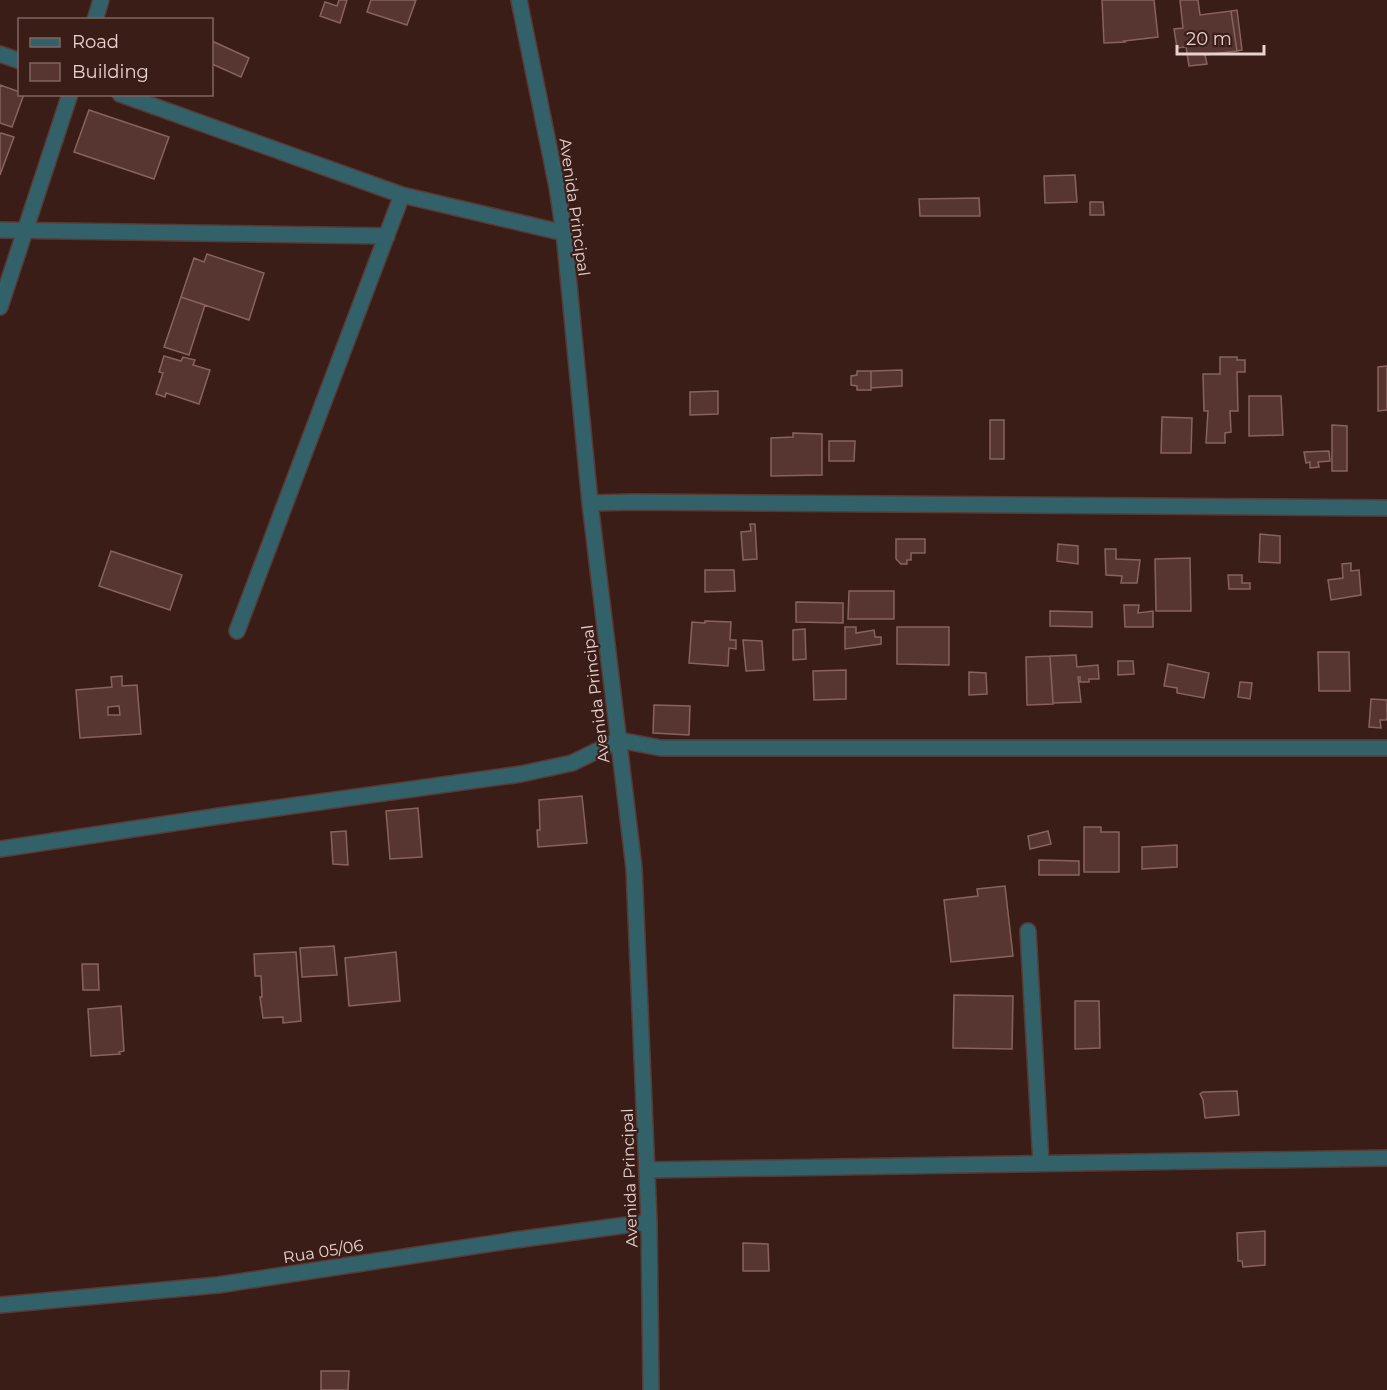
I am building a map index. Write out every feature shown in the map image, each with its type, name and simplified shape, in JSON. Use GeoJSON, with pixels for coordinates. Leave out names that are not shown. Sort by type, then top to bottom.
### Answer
{"type":"FeatureCollection","features":[{"type":"Feature","properties":{"kind":"street"},"geometry":{"type":"LineString","coordinates":[[96,18],[102,0]]}},
{"type":"Feature","properties":{"kind":"street","name":"Avenida Principal"},"geometry":{"type":"LineString","coordinates":[[519,0],[557,187],[564,233],[590,503],[634,868],[649,1222],[651,1390]]}},
{"type":"Feature","properties":{"kind":"street"},"geometry":{"type":"LineString","coordinates":[[0,54],[18,59]]}},
{"type":"Feature","properties":{"kind":"street"},"geometry":{"type":"LineString","coordinates":[[0,307],[69,96]]}},
{"type":"Feature","properties":{"kind":"street"},"geometry":{"type":"LineString","coordinates":[[126,96],[402,195],[564,233]]}},
{"type":"Feature","properties":{"kind":"street"},"geometry":{"type":"LineString","coordinates":[[237,631],[402,195]]}},
{"type":"Feature","properties":{"kind":"street"},"geometry":{"type":"LineString","coordinates":[[0,230],[387,236]]}},
{"type":"Feature","properties":{"kind":"street"},"geometry":{"type":"LineString","coordinates":[[590,503],[1387,508]]}},
{"type":"Feature","properties":{"kind":"street"},"geometry":{"type":"LineString","coordinates":[[0,849],[520,774],[572,763],[619,740],[661,748],[1387,748]]}},
{"type":"Feature","properties":{"kind":"street"},"geometry":{"type":"LineString","coordinates":[[1028,931],[1041,1163]]}},
{"type":"Feature","properties":{"kind":"street"},"geometry":{"type":"LineString","coordinates":[[647,1170],[1387,1158]]}},
{"type":"Feature","properties":{"kind":"street","name":"Rua 05/06"},"geometry":{"type":"LineString","coordinates":[[0,1305],[218,1286],[649,1222]]}},
{"type":"Feature","properties":{"kind":"building"},"geometry":{"type":"Polygon","coordinates":[[[339,0],[347,0],[340,23],[320,16],[325,2],[337,6],[339,0]]]}},
{"type":"Feature","properties":{"kind":"building"},"geometry":{"type":"Polygon","coordinates":[[[371,0],[416,0],[407,25],[367,12],[371,0]]]}},
{"type":"Feature","properties":{"kind":"building"},"geometry":{"type":"Polygon","coordinates":[[[1102,0],[1154,0],[1158,37],[1104,43],[1102,0]]]}},
{"type":"Feature","properties":{"kind":"building"},"geometry":{"type":"Polygon","coordinates":[[[1180,0],[1198,0],[1200,15],[1231,11],[1237,51],[1205,55],[1207,64],[1189,66],[1186,47],[1177,48],[1174,29],[1183,28],[1180,0]]]}},
{"type":"Feature","properties":{"kind":"building"},"geometry":{"type":"Polygon","coordinates":[[[1237,10],[1242,50],[1237,51],[1231,11],[1237,10]]]}},
{"type":"Feature","properties":{"kind":"building"},"geometry":{"type":"Polygon","coordinates":[[[213,41],[249,58],[241,77],[213,64],[213,41]]]}},
{"type":"Feature","properties":{"kind":"building"},"geometry":{"type":"Polygon","coordinates":[[[0,85],[18,91],[18,96],[23,96],[12,127],[0,123],[0,85]]]}},
{"type":"Feature","properties":{"kind":"building"},"geometry":{"type":"Polygon","coordinates":[[[89,110],[169,137],[154,179],[74,152],[89,110]]]}},
{"type":"Feature","properties":{"kind":"building"},"geometry":{"type":"Polygon","coordinates":[[[0,134],[14,137],[0,175],[0,134]]]}},
{"type":"Feature","properties":{"kind":"building"},"geometry":{"type":"Polygon","coordinates":[[[1075,175],[1077,202],[1045,203],[1044,176],[1075,175]]]}},
{"type":"Feature","properties":{"kind":"building"},"geometry":{"type":"Polygon","coordinates":[[[979,198],[980,216],[920,216],[919,199],[979,198]]]}},
{"type":"Feature","properties":{"kind":"building"},"geometry":{"type":"Polygon","coordinates":[[[1090,202],[1103,202],[1104,215],[1090,215],[1090,202]]]}},
{"type":"Feature","properties":{"kind":"building"},"geometry":{"type":"Polygon","coordinates":[[[207,254],[264,273],[249,320],[181,297],[194,258],[204,262],[207,254]]]}},
{"type":"Feature","properties":{"kind":"building"},"geometry":{"type":"Polygon","coordinates":[[[181,297],[205,305],[189,355],[164,347],[181,297]]]}},
{"type":"Feature","properties":{"kind":"building"},"geometry":{"type":"Polygon","coordinates":[[[164,356],[181,361],[183,357],[195,360],[193,365],[210,370],[199,404],[166,393],[165,397],[156,394],[163,373],[159,372],[164,356]]]}},
{"type":"Feature","properties":{"kind":"building"},"geometry":{"type":"Polygon","coordinates":[[[1220,357],[1237,357],[1237,360],[1245,360],[1245,372],[1237,372],[1238,411],[1230,411],[1231,432],[1225,433],[1225,443],[1206,443],[1208,411],[1204,411],[1203,374],[1220,374],[1220,357]]]}},
{"type":"Feature","properties":{"kind":"building"},"geometry":{"type":"Polygon","coordinates":[[[1387,366],[1387,410],[1378,411],[1378,367],[1387,366]]]}},
{"type":"Feature","properties":{"kind":"building"},"geometry":{"type":"Polygon","coordinates":[[[902,370],[902,386],[871,388],[871,371],[902,370]]]}},
{"type":"Feature","properties":{"kind":"building"},"geometry":{"type":"Polygon","coordinates":[[[857,371],[871,371],[871,390],[857,390],[857,386],[851,385],[851,376],[857,375],[857,371]]]}},
{"type":"Feature","properties":{"kind":"building"},"geometry":{"type":"Polygon","coordinates":[[[718,391],[718,414],[690,415],[690,392],[718,391]]]}},
{"type":"Feature","properties":{"kind":"building"},"geometry":{"type":"Polygon","coordinates":[[[1249,396],[1281,396],[1283,435],[1249,436],[1249,396]]]}},
{"type":"Feature","properties":{"kind":"building"},"geometry":{"type":"Polygon","coordinates":[[[1162,417],[1192,418],[1191,453],[1161,453],[1162,417]]]}},
{"type":"Feature","properties":{"kind":"building"},"geometry":{"type":"Polygon","coordinates":[[[990,420],[1004,420],[1004,459],[990,459],[990,420]]]}},
{"type":"Feature","properties":{"kind":"building"},"geometry":{"type":"Polygon","coordinates":[[[1332,425],[1347,426],[1347,471],[1332,471],[1332,425]]]}},
{"type":"Feature","properties":{"kind":"building"},"geometry":{"type":"Polygon","coordinates":[[[793,433],[822,434],[822,475],[771,476],[771,438],[793,437],[793,433]]]}},
{"type":"Feature","properties":{"kind":"building"},"geometry":{"type":"Polygon","coordinates":[[[829,441],[855,441],[854,461],[829,461],[829,441]]]}},
{"type":"Feature","properties":{"kind":"building"},"geometry":{"type":"Polygon","coordinates":[[[1329,451],[1330,461],[1318,462],[1319,467],[1310,468],[1310,462],[1306,463],[1304,452],[1329,451]]]}},
{"type":"Feature","properties":{"kind":"building"},"geometry":{"type":"Polygon","coordinates":[[[750,524],[755,524],[757,559],[743,560],[741,532],[751,531],[750,524]]]}},
{"type":"Feature","properties":{"kind":"building"},"geometry":{"type":"Polygon","coordinates":[[[1260,534],[1280,536],[1280,563],[1259,562],[1260,534]]]}},
{"type":"Feature","properties":{"kind":"building"},"geometry":{"type":"Polygon","coordinates":[[[896,539],[925,539],[925,553],[911,553],[911,560],[907,560],[907,564],[901,564],[896,559],[896,539]]]}},
{"type":"Feature","properties":{"kind":"building"},"geometry":{"type":"Polygon","coordinates":[[[1058,544],[1078,546],[1078,564],[1057,561],[1058,544]]]}},
{"type":"Feature","properties":{"kind":"building"},"geometry":{"type":"Polygon","coordinates":[[[1105,549],[1116,549],[1116,559],[1140,560],[1137,583],[1121,583],[1122,576],[1106,575],[1105,549]]]}},
{"type":"Feature","properties":{"kind":"building"},"geometry":{"type":"Polygon","coordinates":[[[111,551],[182,575],[170,610],[99,586],[111,551]]]}},
{"type":"Feature","properties":{"kind":"building"},"geometry":{"type":"Polygon","coordinates":[[[1190,558],[1191,611],[1156,611],[1155,559],[1190,558]]]}},
{"type":"Feature","properties":{"kind":"building"},"geometry":{"type":"Polygon","coordinates":[[[1351,563],[1351,571],[1359,570],[1361,595],[1331,600],[1328,580],[1343,578],[1342,564],[1351,563]]]}},
{"type":"Feature","properties":{"kind":"building"},"geometry":{"type":"Polygon","coordinates":[[[705,570],[734,570],[735,591],[705,592],[705,570]]]}},
{"type":"Feature","properties":{"kind":"building"},"geometry":{"type":"Polygon","coordinates":[[[1228,575],[1242,575],[1242,583],[1250,583],[1250,589],[1229,589],[1228,575]]]}},
{"type":"Feature","properties":{"kind":"building"},"geometry":{"type":"Polygon","coordinates":[[[849,591],[894,591],[894,619],[848,619],[849,591]]]}},
{"type":"Feature","properties":{"kind":"building"},"geometry":{"type":"Polygon","coordinates":[[[796,602],[843,603],[843,623],[796,622],[796,602]]]}},
{"type":"Feature","properties":{"kind":"building"},"geometry":{"type":"Polygon","coordinates":[[[1124,605],[1139,605],[1138,613],[1153,611],[1153,627],[1125,627],[1124,605]]]}},
{"type":"Feature","properties":{"kind":"building"},"geometry":{"type":"Polygon","coordinates":[[[1050,611],[1092,612],[1092,627],[1050,626],[1050,611]]]}},
{"type":"Feature","properties":{"kind":"building"},"geometry":{"type":"Polygon","coordinates":[[[705,621],[731,622],[730,640],[736,640],[736,649],[729,648],[728,666],[689,663],[692,622],[705,623],[705,621]]]}},
{"type":"Feature","properties":{"kind":"building"},"geometry":{"type":"Polygon","coordinates":[[[845,627],[856,627],[856,633],[874,630],[875,637],[881,637],[881,644],[845,649],[845,627]]]}},
{"type":"Feature","properties":{"kind":"building"},"geometry":{"type":"Polygon","coordinates":[[[897,627],[949,627],[949,665],[897,664],[897,627]]]}},
{"type":"Feature","properties":{"kind":"building"},"geometry":{"type":"Polygon","coordinates":[[[805,629],[806,659],[793,660],[793,630],[805,629]]]}},
{"type":"Feature","properties":{"kind":"building"},"geometry":{"type":"Polygon","coordinates":[[[743,640],[762,641],[764,670],[746,671],[743,640]]]}},
{"type":"Feature","properties":{"kind":"building"},"geometry":{"type":"Polygon","coordinates":[[[1318,652],[1349,652],[1350,691],[1319,691],[1318,652]]]}},
{"type":"Feature","properties":{"kind":"building"},"geometry":{"type":"Polygon","coordinates":[[[1076,655],[1077,667],[1098,665],[1099,679],[1080,682],[1080,677],[1078,677],[1081,702],[1053,703],[1050,656],[1076,655]]]}},
{"type":"Feature","properties":{"kind":"building"},"geometry":{"type":"Polygon","coordinates":[[[1050,656],[1053,704],[1027,705],[1026,657],[1050,656]]]}},
{"type":"Feature","properties":{"kind":"building"},"geometry":{"type":"Polygon","coordinates":[[[1118,661],[1133,661],[1134,674],[1118,675],[1118,661]]]}},
{"type":"Feature","properties":{"kind":"building"},"geometry":{"type":"Polygon","coordinates":[[[1168,664],[1209,673],[1204,698],[1177,693],[1177,688],[1164,686],[1168,664]]]}},
{"type":"Feature","properties":{"kind":"building"},"geometry":{"type":"Polygon","coordinates":[[[846,670],[846,699],[814,700],[813,671],[846,670]]]}},
{"type":"Feature","properties":{"kind":"building"},"geometry":{"type":"Polygon","coordinates":[[[969,672],[986,673],[987,694],[969,695],[969,672]]]}},
{"type":"Feature","properties":{"kind":"building"},"geometry":{"type":"Polygon","coordinates":[[[122,676],[122,686],[137,685],[141,734],[80,738],[76,690],[112,687],[111,677],[122,676]],[[119,706],[108,707],[108,715],[120,715],[119,706]]]}},
{"type":"Feature","properties":{"kind":"building"},"geometry":{"type":"Polygon","coordinates":[[[1240,682],[1252,683],[1250,699],[1238,697],[1240,682]]]}},
{"type":"Feature","properties":{"kind":"building"},"geometry":{"type":"Polygon","coordinates":[[[1371,699],[1387,700],[1387,718],[1380,720],[1381,728],[1369,727],[1371,699]]]}},
{"type":"Feature","properties":{"kind":"building"},"geometry":{"type":"Polygon","coordinates":[[[654,705],[690,706],[689,735],[653,733],[654,705]]]}},
{"type":"Feature","properties":{"kind":"building"},"geometry":{"type":"Polygon","coordinates":[[[582,796],[587,843],[538,847],[539,800],[582,796]]]}},
{"type":"Feature","properties":{"kind":"building"},"geometry":{"type":"Polygon","coordinates":[[[418,808],[422,857],[390,859],[386,811],[418,808]]]}},
{"type":"Feature","properties":{"kind":"building"},"geometry":{"type":"Polygon","coordinates":[[[1084,827],[1101,827],[1101,832],[1119,832],[1119,872],[1084,872],[1084,827]]]}},
{"type":"Feature","properties":{"kind":"building"},"geometry":{"type":"Polygon","coordinates":[[[346,831],[348,865],[333,864],[331,832],[346,831]]]}},
{"type":"Feature","properties":{"kind":"building"},"geometry":{"type":"Polygon","coordinates":[[[1048,831],[1051,844],[1030,849],[1028,836],[1048,831]]]}},
{"type":"Feature","properties":{"kind":"building"},"geometry":{"type":"Polygon","coordinates":[[[1177,845],[1177,867],[1142,869],[1142,847],[1177,845]]]}},
{"type":"Feature","properties":{"kind":"building"},"geometry":{"type":"Polygon","coordinates":[[[1039,860],[1079,861],[1079,875],[1039,875],[1039,860]]]}},
{"type":"Feature","properties":{"kind":"building"},"geometry":{"type":"Polygon","coordinates":[[[1005,886],[1013,956],[951,962],[944,900],[978,896],[977,889],[1005,886]]]}},
{"type":"Feature","properties":{"kind":"building"},"geometry":{"type":"Polygon","coordinates":[[[334,946],[337,975],[302,977],[300,948],[334,946]]]}},
{"type":"Feature","properties":{"kind":"building"},"geometry":{"type":"Polygon","coordinates":[[[296,952],[301,1021],[283,1023],[283,1017],[263,1018],[260,997],[262,997],[261,976],[255,976],[254,954],[296,952]]]}},
{"type":"Feature","properties":{"kind":"building"},"geometry":{"type":"Polygon","coordinates":[[[396,952],[400,1001],[349,1006],[345,958],[396,952]]]}},
{"type":"Feature","properties":{"kind":"building"},"geometry":{"type":"Polygon","coordinates":[[[82,964],[98,964],[99,990],[83,990],[82,964]]]}},
{"type":"Feature","properties":{"kind":"building"},"geometry":{"type":"Polygon","coordinates":[[[954,995],[1013,996],[1012,1049],[953,1048],[954,995]]]}},
{"type":"Feature","properties":{"kind":"building"},"geometry":{"type":"Polygon","coordinates":[[[1075,1001],[1099,1001],[1100,1048],[1075,1049],[1075,1001]]]}},
{"type":"Feature","properties":{"kind":"building"},"geometry":{"type":"Polygon","coordinates":[[[121,1006],[124,1051],[119,1052],[120,1054],[91,1056],[88,1009],[121,1006]]]}},
{"type":"Feature","properties":{"kind":"building"},"geometry":{"type":"Polygon","coordinates":[[[1237,1091],[1239,1115],[1205,1118],[1200,1094],[1237,1091]]]}},
{"type":"Feature","properties":{"kind":"building"},"geometry":{"type":"Polygon","coordinates":[[[1265,1231],[1265,1265],[1243,1267],[1242,1261],[1238,1261],[1237,1233],[1265,1231]]]}},
{"type":"Feature","properties":{"kind":"building"},"geometry":{"type":"Polygon","coordinates":[[[743,1243],[768,1244],[769,1271],[743,1271],[743,1243]]]}},
{"type":"Feature","properties":{"kind":"building"},"geometry":{"type":"Polygon","coordinates":[[[321,1371],[349,1371],[348,1390],[321,1390],[321,1371]]]}}]}
